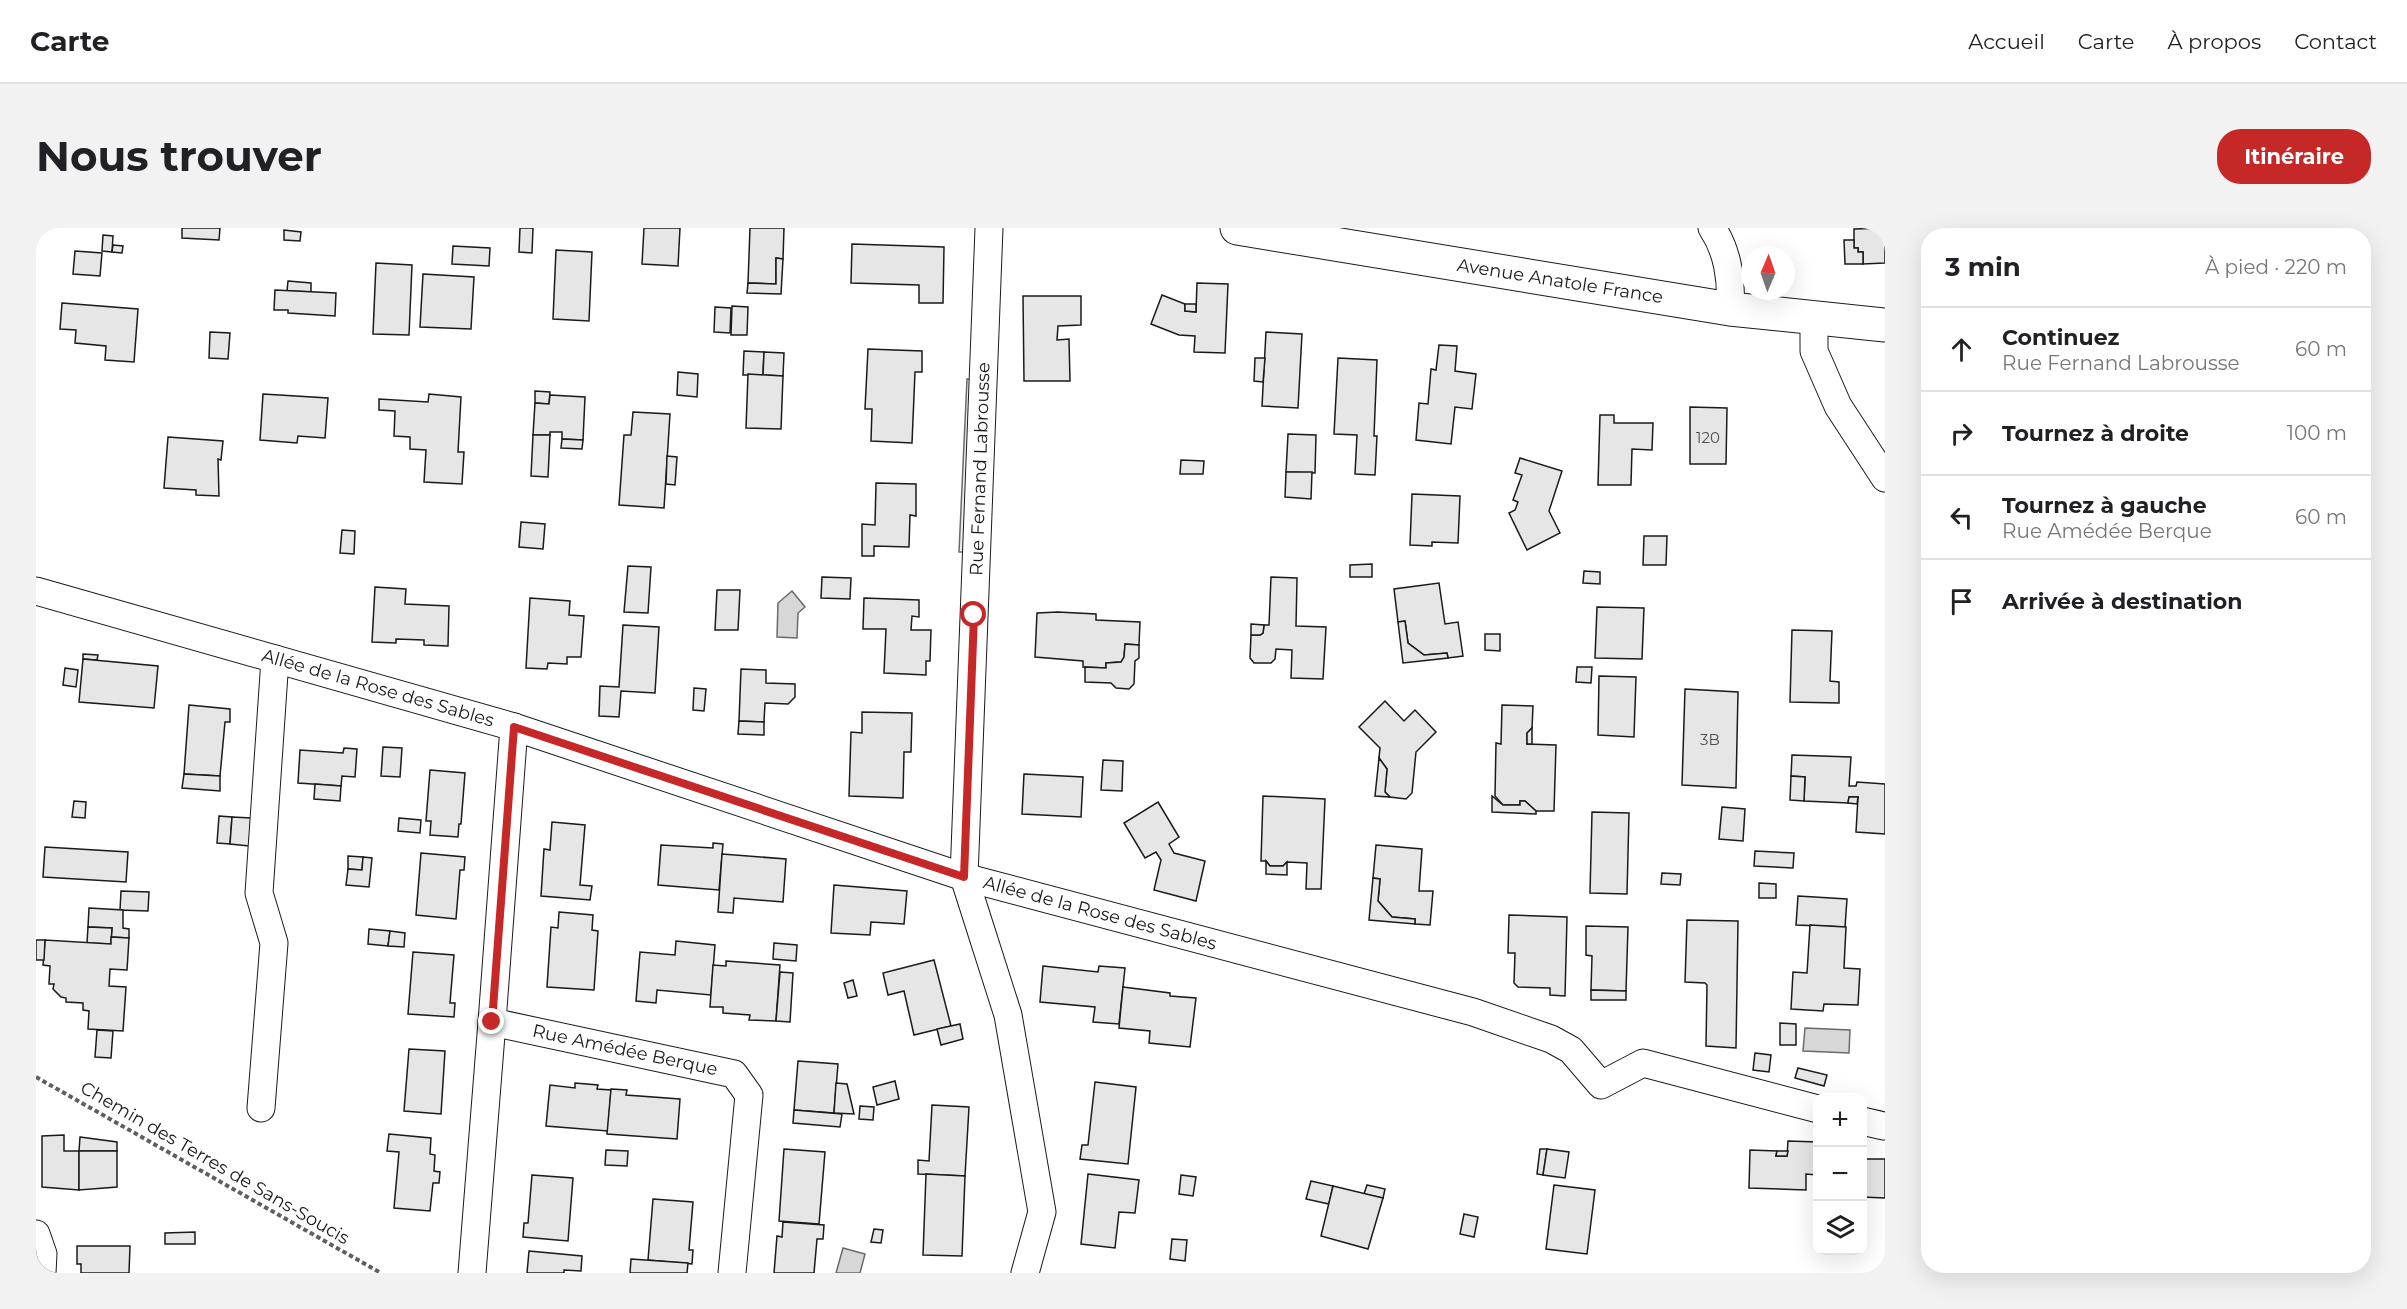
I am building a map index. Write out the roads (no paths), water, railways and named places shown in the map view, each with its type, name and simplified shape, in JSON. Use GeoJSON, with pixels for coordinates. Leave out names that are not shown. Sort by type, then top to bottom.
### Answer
{"type":"FeatureCollection","features":[{"type":"Feature","properties":{"kind":"street","name":"Rue Fernand Labrousse"},"geometry":{"type":"LineString","coordinates":[[989,228],[964,877],[1008,1015],[1042,1212],[1025,1273]]}},
{"type":"Feature","properties":{"kind":"street","name":"Avenue Anatole France"},"geometry":{"type":"LineString","coordinates":[[1237,228],[1730,309],[1885,325]]}},
{"type":"Feature","properties":{"kind":"street"},"geometry":{"type":"LineString","coordinates":[[1712,228],[1718,235],[1732,282],[1730,309]]}},
{"type":"Feature","properties":{"kind":"street"},"geometry":{"type":"LineString","coordinates":[[1814,318],[1814,351],[1838,406],[1885,478]]}},
{"type":"Feature","properties":{"kind":"street","name":"Allée de la Rose des Sables"},"geometry":{"type":"LineString","coordinates":[[47,594],[514,727],[964,877],[1473,1012],[1551,1039],[1571,1050],[1601,1084],[1643,1063],[1813,1108]]}},
{"type":"Feature","properties":{"kind":"street"},"geometry":{"type":"LineString","coordinates":[[261,1108],[274,943],[259,892],[275,659]]}},
{"type":"Feature","properties":{"kind":"street"},"geometry":{"type":"LineString","coordinates":[[472,1273],[514,727]]}},
{"type":"Feature","properties":{"kind":"street","name":"Rue Amédée Berque"},"geometry":{"type":"LineString","coordinates":[[492,1022],[734,1074],[749,1095],[732,1273]]}},
{"type":"Feature","properties":{"kind":"street"},"geometry":{"type":"LineString","coordinates":[[1867,1121],[1884,1126]]}},
{"type":"Feature","properties":{"kind":"street"},"geometry":{"type":"LineString","coordinates":[[36,1234],[43,1254],[42,1273]]}}]}
